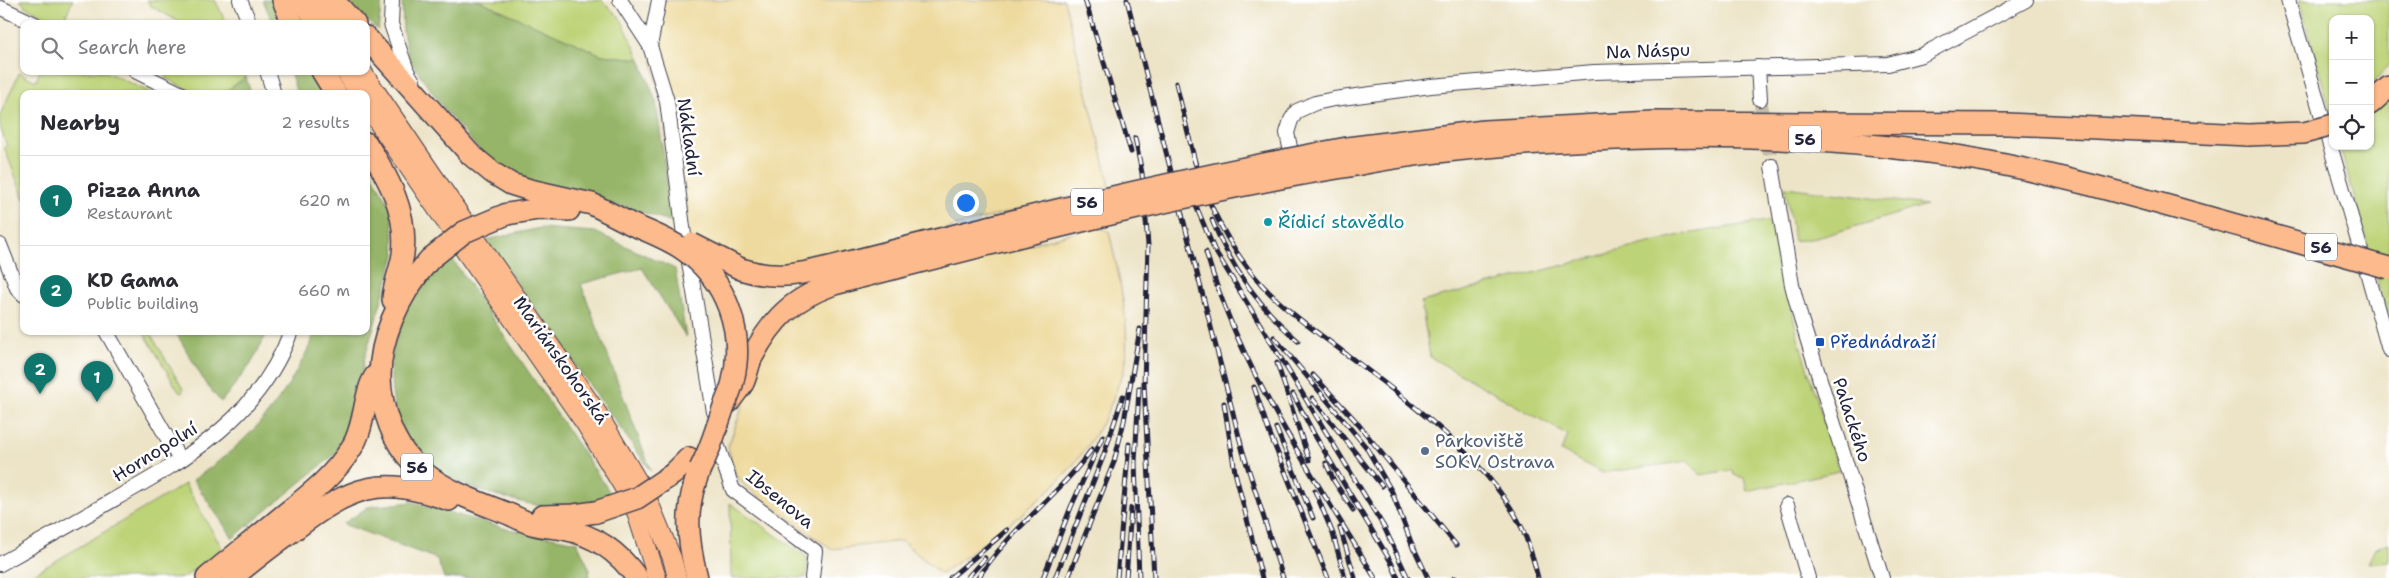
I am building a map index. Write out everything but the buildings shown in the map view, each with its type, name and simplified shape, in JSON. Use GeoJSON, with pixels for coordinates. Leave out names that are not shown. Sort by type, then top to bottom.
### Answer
{"type":"FeatureCollection","features":[{"type":"Feature","properties":{"kind":"highway"},"geometry":{"type":"LineString","coordinates":[[283,0],[291,20]]}},
{"type":"Feature","properties":{"kind":"highway"},"geometry":{"type":"LineString","coordinates":[[333,0],[350,20]]}},
{"type":"Feature","properties":{"kind":"highway"},"geometry":{"type":"LineString","coordinates":[[370,41],[432,108],[471,155],[500,179],[530,190],[592,204],[632,225]]}},
{"type":"Feature","properties":{"kind":"highway"},"geometry":{"type":"LineString","coordinates":[[324,75],[334,90]]}},
{"type":"Feature","properties":{"kind":"highway"},"geometry":{"type":"LineString","coordinates":[[2374,100],[2389,87]]}},
{"type":"Feature","properties":{"kind":"highway","name":"56"},"geometry":{"type":"LineString","coordinates":[[232,578],[261,543],[340,467],[354,445],[364,421],[372,381],[382,361],[396,303],[415,276],[430,259],[464,232],[507,214],[539,209],[571,210],[677,235],[708,254],[741,269],[762,276],[785,276],[830,267],[1092,200],[1210,174],[1348,157],[1484,132],[1661,122],[2008,124],[2248,135],[2304,133],[2328,127]]}},
{"type":"Feature","properties":{"kind":"highway","name":"56"},"geometry":{"type":"LineString","coordinates":[[718,411],[742,383],[751,360],[777,319],[794,302],[814,291],[834,284],[1094,218],[1263,180],[1348,157],[1432,153],[1595,140],[1704,137],[1803,139],[1984,161],[2067,180],[2252,229],[2389,268]]}},
{"type":"Feature","properties":{"kind":"highway"},"geometry":{"type":"LineString","coordinates":[[370,148],[382,167],[403,216],[403,254],[396,303]]}},
{"type":"Feature","properties":{"kind":"highway","name":"56"},"geometry":{"type":"LineString","coordinates":[[207,578],[261,543],[334,500],[352,492],[382,486],[420,490],[480,512],[512,515],[574,515],[596,512],[637,498],[673,474],[694,464],[733,382],[737,353],[734,324],[724,296],[707,270],[696,259],[672,243],[632,225]]}},
{"type":"Feature","properties":{"kind":"highway","name":"56"},"geometry":{"type":"LineString","coordinates":[[382,361],[382,394],[387,418],[401,446],[420,470],[431,480],[457,494],[512,515]]}},
{"type":"Feature","properties":{"kind":"highway"},"geometry":{"type":"LineString","coordinates":[[694,464],[687,528],[696,578]]}},
{"type":"Feature","properties":{"kind":"highway"},"geometry":{"type":"LineString","coordinates":[[512,515],[530,524],[566,530],[599,542],[618,556],[637,578]]}},
{"type":"Feature","properties":{"kind":"main road"},"geometry":{"type":"LineString","coordinates":[[302,0],[314,20]]}},
{"type":"Feature","properties":{"kind":"main road"},"geometry":{"type":"LineString","coordinates":[[320,0],[332,20]]}},
{"type":"Feature","properties":{"kind":"main road"},"geometry":{"type":"LineString","coordinates":[[348,75],[357,90]]}},
{"type":"Feature","properties":{"kind":"main road","name":"Mariánskohorská"},"geometry":{"type":"LineString","coordinates":[[365,75],[586,425],[638,499],[672,558],[677,578]]}},
{"type":"Feature","properties":{"kind":"main road","name":"Mariánskohorská"},"geometry":{"type":"LineString","coordinates":[[370,110],[464,234]]}},
{"type":"Feature","properties":{"kind":"main road","name":"Mariánskohorská"},"geometry":{"type":"LineString","coordinates":[[638,499],[657,578]]}},
{"type":"Feature","properties":{"kind":"street"},"geometry":{"type":"LineString","coordinates":[[4,0],[0,8],[26,20]]}},
{"type":"Feature","properties":{"kind":"street"},"geometry":{"type":"LineString","coordinates":[[240,0],[248,20]]}},
{"type":"Feature","properties":{"kind":"street"},"geometry":{"type":"LineString","coordinates":[[392,0],[391,24],[407,71],[432,108]]}},
{"type":"Feature","properties":{"kind":"street","name":"Nákladní"},"geometry":{"type":"LineString","coordinates":[[620,0],[650,46],[666,101],[684,235]]}},
{"type":"Feature","properties":{"kind":"street","name":"Nákladní"},"geometry":{"type":"LineString","coordinates":[[650,46],[659,0]]}},
{"type":"Feature","properties":{"kind":"street","name":"Na Náspu"},"geometry":{"type":"LineString","coordinates":[[1290,147],[1287,133],[1291,120],[1297,111],[1315,103],[1334,99],[1528,76],[1659,69],[1882,65],[1904,61],[1922,54],[2026,0]]}},
{"type":"Feature","properties":{"kind":"street"},"geometry":{"type":"LineString","coordinates":[[2288,0],[2328,127],[2361,251]]}},
{"type":"Feature","properties":{"kind":"street"},"geometry":{"type":"LineString","coordinates":[[1758,67],[1760,99]]}},
{"type":"Feature","properties":{"kind":"street"},"geometry":{"type":"LineString","coordinates":[[143,75],[174,90]]}},
{"type":"Feature","properties":{"kind":"street"},"geometry":{"type":"LineString","coordinates":[[268,75],[273,90]]}},
{"type":"Feature","properties":{"kind":"street","name":"Palackého"},"geometry":{"type":"LineString","coordinates":[[1772,166],[1792,285],[1804,332],[1882,578]]}},
{"type":"Feature","properties":{"kind":"street"},"geometry":{"type":"LineString","coordinates":[[0,245],[5,271],[20,291]]}},
{"type":"Feature","properties":{"kind":"street"},"geometry":{"type":"LineString","coordinates":[[689,262],[718,411]]}},
{"type":"Feature","properties":{"kind":"street"},"geometry":{"type":"LineString","coordinates":[[2366,268],[2389,350]]}},
{"type":"Feature","properties":{"kind":"street"},"geometry":{"type":"LineString","coordinates":[[108,335],[180,460]]}},
{"type":"Feature","properties":{"kind":"street","name":"Hornopolní"},"geometry":{"type":"LineString","coordinates":[[0,564],[180,460],[216,435],[246,405],[270,374],[289,335]]}},
{"type":"Feature","properties":{"kind":"street","name":"Ibsenova"},"geometry":{"type":"LineString","coordinates":[[718,447],[733,490],[815,551],[812,578]]}},
{"type":"Feature","properties":{"kind":"street"},"geometry":{"type":"LineString","coordinates":[[1787,505],[1808,578]]}},
{"type":"Feature","properties":{"kind":"green space"},"geometry":{"type":"Polygon","coordinates":[[[20,0],[73,0],[64,20],[54,20],[26,7],[20,0]]]}},
{"type":"Feature","properties":{"kind":"green space"},"geometry":{"type":"Polygon","coordinates":[[[147,0],[215,0],[225,20],[176,20],[151,6],[147,0]]]}},
{"type":"Feature","properties":{"kind":"green space"},"geometry":{"type":"Polygon","coordinates":[[[263,0],[272,0],[282,20],[271,20],[263,0]]]}},
{"type":"Feature","properties":{"kind":"green space"},"geometry":{"type":"Polygon","coordinates":[[[347,0],[382,0],[378,30],[370,20],[368,20],[347,0]]]}},
{"type":"Feature","properties":{"kind":"green space"},"geometry":{"type":"Polygon","coordinates":[[[402,0],[478,0],[602,55],[640,59],[656,102],[673,222],[625,207],[577,199],[517,178],[482,153],[445,110],[409,59],[403,32],[402,0]]]}},
{"type":"Feature","properties":{"kind":"green space"},"geometry":{"type":"Polygon","coordinates":[[[478,0],[602,0],[621,19],[640,59],[602,55],[478,0]]]}},
{"type":"Feature","properties":{"kind":"green space"},"geometry":{"type":"Polygon","coordinates":[[[2299,0],[2389,0],[2389,64],[2374,82],[2374,15],[2329,15],[2329,106],[2299,0]]]}},
{"type":"Feature","properties":{"kind":"green space"},"geometry":{"type":"Polygon","coordinates":[[[19,73],[36,81],[38,75],[113,75],[145,90],[20,90],[20,189],[4,147],[7,146],[0,127],[0,115],[19,73]]]}},
{"type":"Feature","properties":{"kind":"green space"},"geometry":{"type":"Polygon","coordinates":[[[166,75],[245,75],[246,77],[228,90],[189,90],[165,78],[166,75]]]}},
{"type":"Feature","properties":{"kind":"green space"},"geometry":{"type":"Polygon","coordinates":[[[291,75],[309,75],[319,90],[296,90],[291,75]]]}},
{"type":"Feature","properties":{"kind":"green space"},"geometry":{"type":"Polygon","coordinates":[[[246,77],[250,90],[228,90],[246,77]]]}},
{"type":"Feature","properties":{"kind":"green space"},"geometry":{"type":"Polygon","coordinates":[[[2389,96],[2389,322],[2341,150],[2374,150],[2374,107],[2389,96]]]}},
{"type":"Feature","properties":{"kind":"green space"},"geometry":{"type":"Polygon","coordinates":[[[370,170],[391,208],[395,255],[364,360],[358,400],[341,449],[233,538],[193,480],[239,444],[265,417],[287,387],[313,335],[370,335],[370,170]]]}},
{"type":"Feature","properties":{"kind":"green space"},"geometry":{"type":"Polygon","coordinates":[[[1785,187],[1926,205],[1817,238],[1794,241],[1785,187]]]}},
{"type":"Feature","properties":{"kind":"green space"},"geometry":{"type":"Polygon","coordinates":[[[1772,220],[1798,338],[1839,471],[1747,491],[1744,478],[1734,475],[1732,470],[1701,475],[1688,461],[1602,473],[1561,451],[1568,435],[1430,357],[1421,302],[1680,235],[1772,220]]]}},
{"type":"Feature","properties":{"kind":"green space"},"geometry":{"type":"Polygon","coordinates":[[[540,228],[595,232],[675,269],[686,337],[642,268],[581,284],[651,471],[486,240],[540,228]]]}},
{"type":"Feature","properties":{"kind":"green space"},"geometry":{"type":"Polygon","coordinates":[[[451,257],[613,497],[585,506],[571,508],[529,504],[488,493],[454,480],[432,467],[416,452],[404,433],[396,413],[391,369],[394,347],[409,305],[424,283],[451,257]]]}},
{"type":"Feature","properties":{"kind":"green space"},"geometry":{"type":"Polygon","coordinates":[[[145,335],[151,335],[183,389],[182,393],[179,392],[145,335]]]}},
{"type":"Feature","properties":{"kind":"green space"},"geometry":{"type":"Polygon","coordinates":[[[177,335],[266,335],[251,364],[221,402],[206,384],[177,335]]]}},
{"type":"Feature","properties":{"kind":"green space"},"geometry":{"type":"Polygon","coordinates":[[[185,484],[222,548],[183,578],[27,578],[185,484]]]}},
{"type":"Feature","properties":{"kind":"green space"},"geometry":{"type":"Polygon","coordinates":[[[412,502],[503,528],[577,542],[590,570],[589,578],[444,578],[437,559],[343,524],[368,507],[412,502]]]}},
{"type":"Feature","properties":{"kind":"green space"},"geometry":{"type":"Polygon","coordinates":[[[730,503],[808,558],[806,578],[731,578],[730,503]]]}},
{"type":"Feature","properties":{"kind":"green space"},"geometry":{"type":"Polygon","coordinates":[[[2389,543],[2389,561],[2368,563],[2374,549],[2389,543]]]}},
{"type":"Feature","properties":{"kind":"sand"},"geometry":{"type":"Polygon","coordinates":[[[659,0],[1064,0],[1110,186],[801,266],[750,267],[684,235],[650,46],[659,0]]]}},
{"type":"Feature","properties":{"kind":"sand"},"geometry":{"type":"Polygon","coordinates":[[[1096,227],[1109,231],[1122,294],[1126,326],[1126,362],[1124,371],[1103,421],[1086,448],[1066,473],[1044,495],[941,574],[902,541],[831,549],[745,486],[735,473],[728,447],[762,352],[785,321],[823,298],[1096,227]]]}},
{"type":"Feature","properties":{"kind":"tunnel"},"geometry":{"type":"LineString","coordinates":[[1760,99],[1772,166]]}},
{"type":"Feature","properties":{"kind":"railway"},"geometry":{"type":"LineString","coordinates":[[1085,0],[1131,152]]}},
{"type":"Feature","properties":{"kind":"railway"},"geometry":{"type":"LineString","coordinates":[[1127,0],[1243,452],[1283,578]]}},
{"type":"Feature","properties":{"kind":"railway"},"geometry":{"type":"LineString","coordinates":[[1176,83],[1195,162]]}},
{"type":"Feature","properties":{"kind":"railway"},"geometry":{"type":"LineString","coordinates":[[1135,138],[1142,173],[1148,245],[1144,384],[1154,578]]}},
{"type":"Feature","properties":{"kind":"railway"},"geometry":{"type":"LineString","coordinates":[[1193,156],[1205,191],[1220,225],[1251,272],[1291,312],[1417,409],[1466,454],[1507,502],[1522,528],[1538,578]]}},
{"type":"Feature","properties":{"kind":"railway"},"geometry":{"type":"LineString","coordinates":[[1191,194],[1214,249],[1384,527],[1408,578]]}},
{"type":"Feature","properties":{"kind":"railway"},"geometry":{"type":"LineString","coordinates":[[1212,220],[1228,254],[1248,286],[1271,314],[1298,341]]}},
{"type":"Feature","properties":{"kind":"railway"},"geometry":{"type":"LineString","coordinates":[[1206,252],[1238,339],[1258,380],[1303,460],[1375,578]]}},
{"type":"Feature","properties":{"kind":"railway"},"geometry":{"type":"LineString","coordinates":[[1068,578],[1114,462],[1124,421],[1140,329]]}},
{"type":"Feature","properties":{"kind":"railway"},"geometry":{"type":"LineString","coordinates":[[1274,337],[1366,447],[1392,492],[1414,550]]}},
{"type":"Feature","properties":{"kind":"railway"},"geometry":{"type":"LineString","coordinates":[[1277,363],[1309,460]]}},
{"type":"Feature","properties":{"kind":"railway"},"geometry":{"type":"LineString","coordinates":[[1313,375],[1354,419],[1456,545]]}},
{"type":"Feature","properties":{"kind":"railway"},"geometry":{"type":"LineString","coordinates":[[1254,387],[1268,429],[1328,578]]}},
{"type":"Feature","properties":{"kind":"railway"},"geometry":{"type":"LineString","coordinates":[[1139,388],[1135,462],[1139,578]]}},
{"type":"Feature","properties":{"kind":"railway"},"geometry":{"type":"LineString","coordinates":[[1293,394],[1314,434],[1391,562],[1398,578]]}},
{"type":"Feature","properties":{"kind":"railway"},"geometry":{"type":"LineString","coordinates":[[1055,578],[1103,457],[1123,396]]}},
{"type":"Feature","properties":{"kind":"railway"},"geometry":{"type":"LineString","coordinates":[[1312,398],[1382,486]]}},
{"type":"Feature","properties":{"kind":"railway"},"geometry":{"type":"LineString","coordinates":[[1224,403],[1235,472],[1262,578]]}},
{"type":"Feature","properties":{"kind":"railway"},"geometry":{"type":"LineString","coordinates":[[1276,428],[1313,518]]}},
{"type":"Feature","properties":{"kind":"railway"},"geometry":{"type":"LineString","coordinates":[[1043,578],[1071,507],[1103,436]]}},
{"type":"Feature","properties":{"kind":"railway"},"geometry":{"type":"LineString","coordinates":[[1117,578],[1129,444]]}},
{"type":"Feature","properties":{"kind":"railway"},"geometry":{"type":"LineString","coordinates":[[978,578],[1019,528],[1079,466],[1092,449]]}},
{"type":"Feature","properties":{"kind":"railway"},"geometry":{"type":"LineString","coordinates":[[1326,463],[1334,481],[1353,510]]}},
{"type":"Feature","properties":{"kind":"railway"},"geometry":{"type":"LineString","coordinates":[[1315,491],[1333,534],[1345,578]]}},
{"type":"Feature","properties":{"kind":"railway"},"geometry":{"type":"LineString","coordinates":[[1126,578],[1131,508]]}},
{"type":"Feature","properties":{"kind":"railway"},"geometry":{"type":"LineString","coordinates":[[1340,528],[1355,578]]}},
{"type":"Feature","properties":{"kind":"railway"},"geometry":{"type":"LineString","coordinates":[[950,578],[1007,530]]}},
{"type":"Feature","properties":{"kind":"railway"},"geometry":{"type":"LineString","coordinates":[[1412,544],[1428,578]]}},
{"type":"Feature","properties":{"kind":"railway"},"geometry":{"type":"LineString","coordinates":[[967,578],[985,558]]}},
{"type":"Feature","properties":{"kind":"place","name":"Řídicí stavědlo"},"geometry":{"type":"Point","coordinates":[1268,222]}},
{"type":"Feature","properties":{"kind":"place","name":"Přednádraží"},"geometry":{"type":"Point","coordinates":[1820,342]}},
{"type":"Feature","properties":{"kind":"place","name":"KD Gama"},"geometry":{"type":"Point","coordinates":[40,394]}},
{"type":"Feature","properties":{"kind":"place","name":"Pizza Anna"},"geometry":{"type":"Point","coordinates":[97,402]}},
{"type":"Feature","properties":{"kind":"place","name":"Parkoviště SOKV Ostrava"},"geometry":{"type":"Point","coordinates":[1425,451]}}]}
